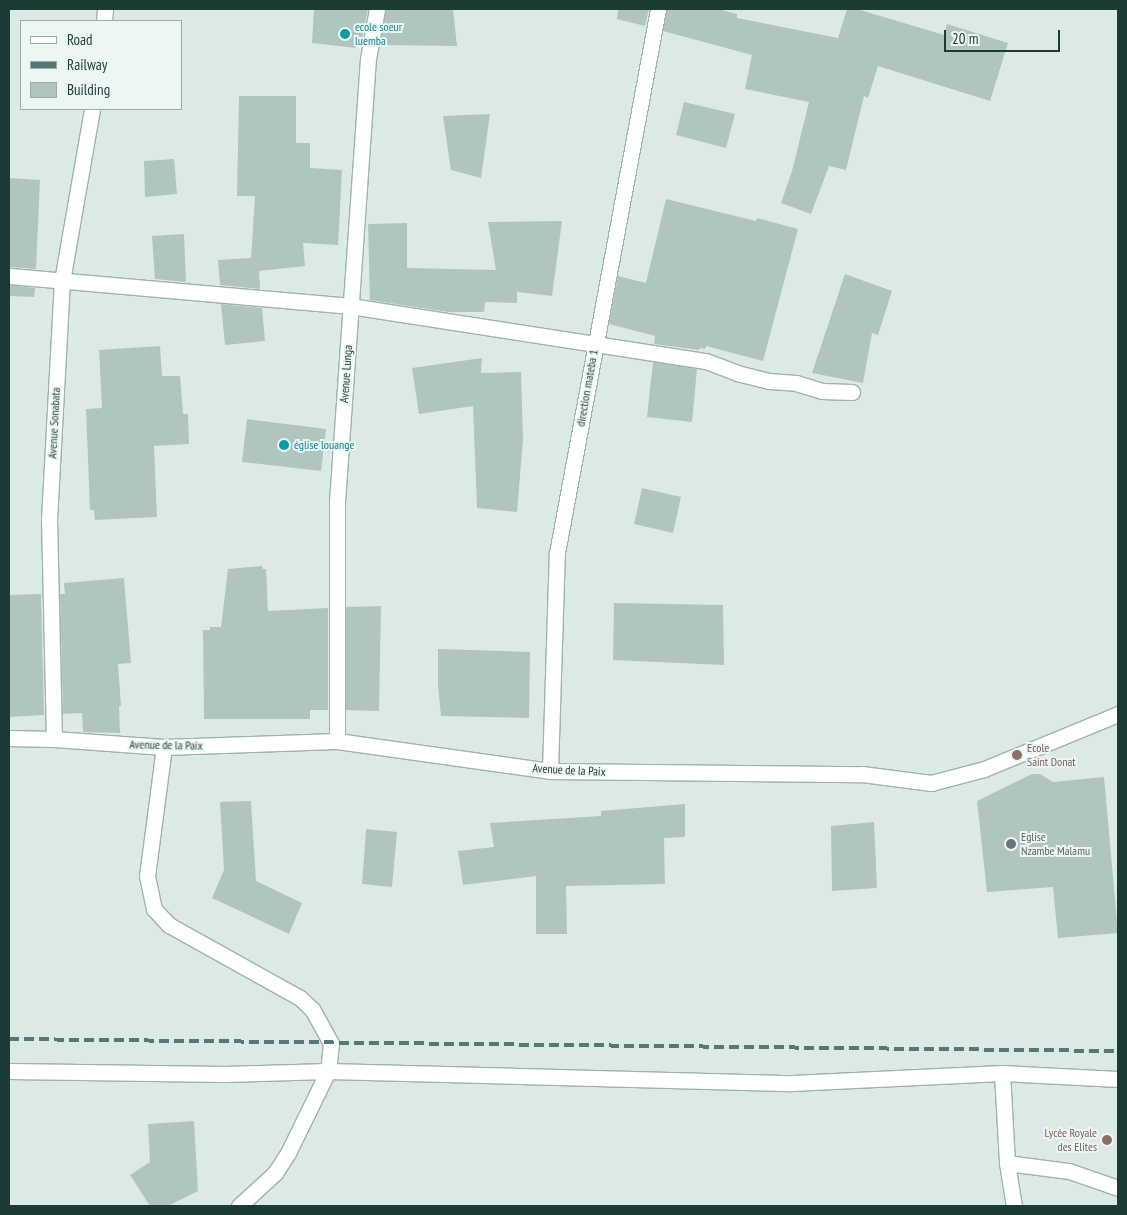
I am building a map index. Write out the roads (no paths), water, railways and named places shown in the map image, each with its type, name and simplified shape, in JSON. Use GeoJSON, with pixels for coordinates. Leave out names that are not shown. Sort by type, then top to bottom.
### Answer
{"type":"FeatureCollection","features":[{"type":"Feature","properties":{"kind":"street","name":"Avenue Lunga"},"geometry":{"type":"LineString","coordinates":[[337,742],[337,502],[368,59],[377,9]]}},
{"type":"Feature","properties":{"kind":"street","name":"direction mateba 1"},"geometry":{"type":"LineString","coordinates":[[550,771],[557,553],[658,9]]}},
{"type":"Feature","properties":{"kind":"street","name":"Avenue Sonabata"},"geometry":{"type":"LineString","coordinates":[[54,739],[48,520],[62,281],[92,110]]}},
{"type":"Feature","properties":{"kind":"street"},"geometry":{"type":"LineString","coordinates":[[9,276],[350,306],[706,361],[737,373],[769,381],[796,383],[822,391],[852,392]]}},
{"type":"Feature","properties":{"kind":"street","name":"Avenue de la Paix"},"geometry":{"type":"LineString","coordinates":[[9,738],[54,739],[164,747],[337,742],[550,771],[862,774],[931,783],[984,769],[1118,714]]}},
{"type":"Feature","properties":{"kind":"street"},"geometry":{"type":"LineString","coordinates":[[164,747],[147,876],[154,909],[169,925],[300,998],[312,1009],[331,1043],[328,1071],[288,1153],[275,1173],[239,1206]]}},
{"type":"Feature","properties":{"kind":"street"},"geometry":{"type":"LineString","coordinates":[[9,1071],[225,1074],[328,1071],[792,1083],[1002,1073],[1118,1079]]}},
{"type":"Feature","properties":{"kind":"street"},"geometry":{"type":"LineString","coordinates":[[1002,1073],[1007,1163],[1014,1206]]}},
{"type":"Feature","properties":{"kind":"street"},"geometry":{"type":"LineString","coordinates":[[1007,1163],[1069,1172],[1118,1188]]}},
{"type":"Feature","properties":{"kind":"railway"},"geometry":{"type":"LineString","coordinates":[[9,1039],[1118,1051]]}},
{"type":"Feature","properties":{"kind":"place","name":"ecole soeur luemba"},"geometry":{"type":"Point","coordinates":[345,34]}},
{"type":"Feature","properties":{"kind":"place","name":"église louange"},"geometry":{"type":"Point","coordinates":[284,445]}},
{"type":"Feature","properties":{"kind":"place","name":"Ecole Saint Donat"},"geometry":{"type":"Point","coordinates":[1017,755]}},
{"type":"Feature","properties":{"kind":"place","name":"Eglise Nzambe Malamu"},"geometry":{"type":"Point","coordinates":[1011,844]}},
{"type":"Feature","properties":{"kind":"place","name":"Lycée Royale des Elites"},"geometry":{"type":"Point","coordinates":[1107,1140]}}]}
